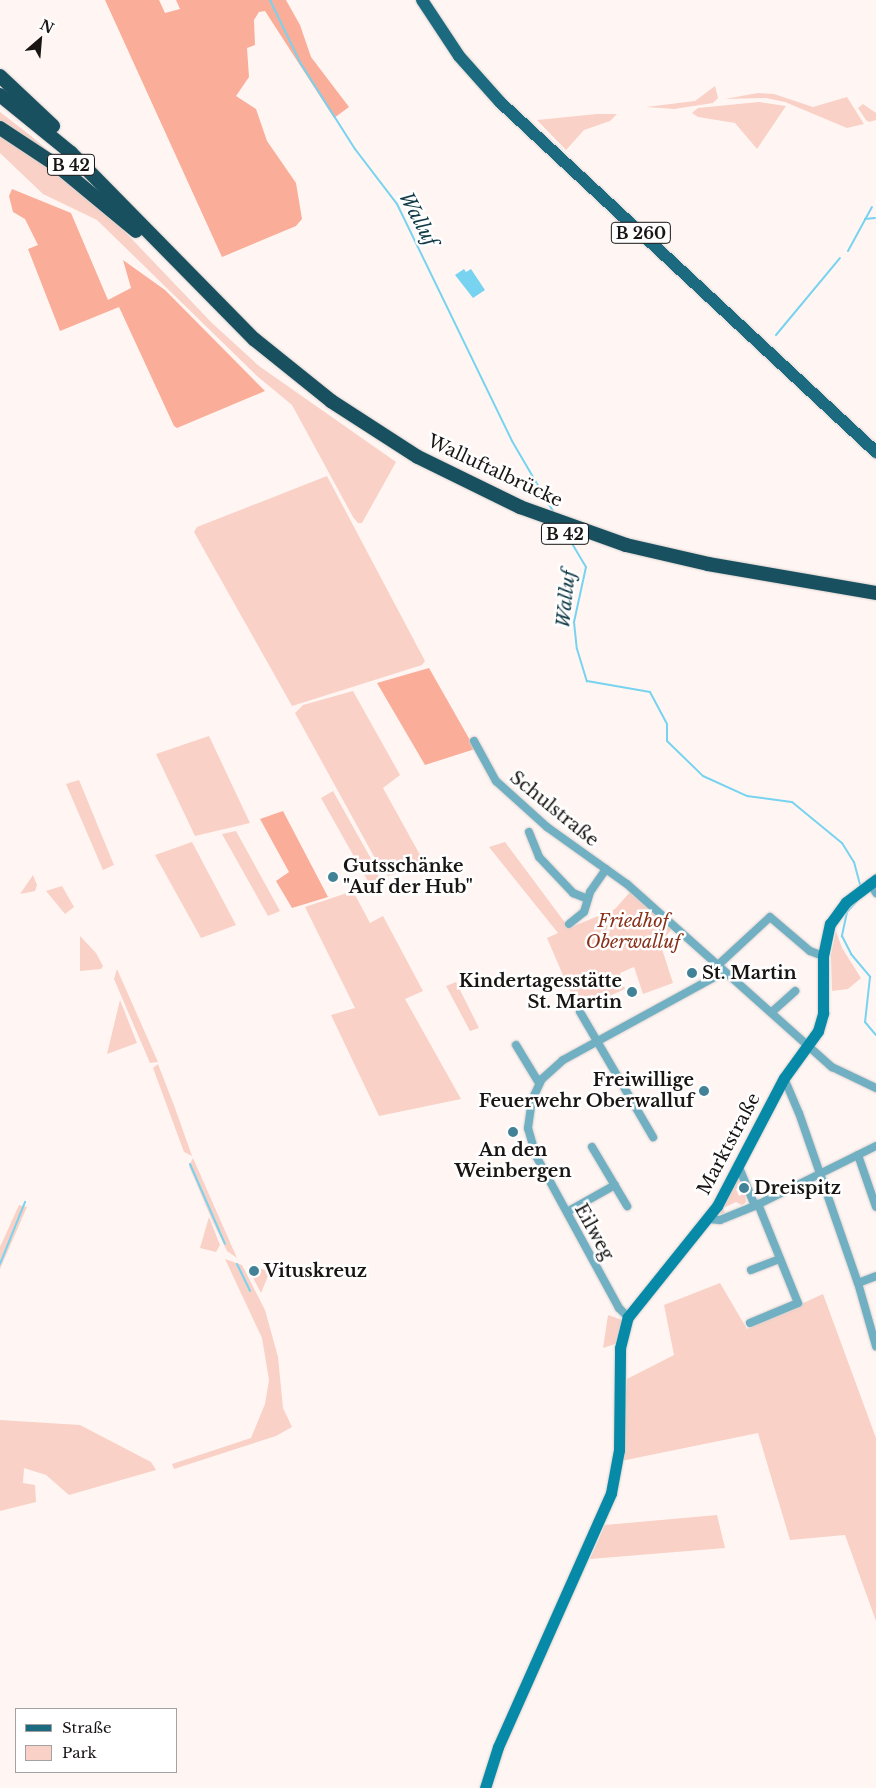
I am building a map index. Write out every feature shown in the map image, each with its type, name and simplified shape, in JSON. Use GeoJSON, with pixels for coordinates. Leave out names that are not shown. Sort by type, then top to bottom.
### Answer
{"type":"FeatureCollection","features":[{"type":"Feature","properties":{"kind":"highway"},"geometry":{"type":"LineString","coordinates":[[0,76],[69,141],[116,198]]}},
{"type":"Feature","properties":{"kind":"highway","name":"B 42"},"geometry":{"type":"LineString","coordinates":[[0,95],[46,130],[116,198],[254,339],[392,447]]}},
{"type":"Feature","properties":{"kind":"highway","name":"B 42"},"geometry":{"type":"LineString","coordinates":[[0,105],[66,160],[259,356],[323,406],[392,447]]}},
{"type":"Feature","properties":{"kind":"highway"},"geometry":{"type":"LineString","coordinates":[[0,128],[59,167],[136,231]]}},
{"type":"Feature","properties":{"kind":"highway","name":"Walluftalbrücke"},"geometry":{"type":"LineString","coordinates":[[392,447],[473,496],[569,536],[651,561],[755,577]]}},
{"type":"Feature","properties":{"kind":"highway","name":"B 42"},"geometry":{"type":"LineString","coordinates":[[755,577],[876,593]]}},
{"type":"Feature","properties":{"kind":"highway","name":"B 42"},"geometry":{"type":"LineString","coordinates":[[755,577],[876,602]]}},
{"type":"Feature","properties":{"kind":"main road","name":"B 260"},"geometry":{"type":"LineString","coordinates":[[422,0],[459,56],[500,102],[876,452]]}},
{"type":"Feature","properties":{"kind":"street","name":"Schulstraße"},"geometry":{"type":"LineString","coordinates":[[474,742],[496,781],[547,826],[606,869],[724,972],[773,1011],[832,1067],[876,1088]]}},
{"type":"Feature","properties":{"kind":"street","name":"Schulstraße"},"geometry":{"type":"LineString","coordinates":[[530,832],[539,857],[574,893],[588,899]]}},
{"type":"Feature","properties":{"kind":"street","name":"Schulstraße"},"geometry":{"type":"LineString","coordinates":[[569,924],[584,912],[588,899],[606,869]]}},
{"type":"Feature","properties":{"kind":"street"},"geometry":{"type":"LineString","coordinates":[[867,885],[876,893]]}},
{"type":"Feature","properties":{"kind":"street","name":"Marktstraße"},"geometry":{"type":"LineString","coordinates":[[485,1788],[498,1746],[607,1507],[617,1469],[620,1423],[620,1348],[628,1317],[707,1219],[784,1078],[818,1031],[823,1012],[823,956],[826,936],[835,916],[867,885]]}},
{"type":"Feature","properties":{"kind":"street"},"geometry":{"type":"LineString","coordinates":[[717,966],[770,917],[810,951],[823,956]]}},
{"type":"Feature","properties":{"kind":"street","name":"Eilweg"},"geometry":{"type":"LineString","coordinates":[[628,1317],[619,1308],[531,1141],[529,1115],[539,1083],[553,1067],[596,1041],[724,972]]}},
{"type":"Feature","properties":{"kind":"street"},"geometry":{"type":"LineString","coordinates":[[773,1011],[796,991]]}},
{"type":"Feature","properties":{"kind":"street"},"geometry":{"type":"LineString","coordinates":[[580,1012],[653,1137]]}},
{"type":"Feature","properties":{"kind":"street"},"geometry":{"type":"LineString","coordinates":[[516,1045],[539,1083]]}},
{"type":"Feature","properties":{"kind":"street"},"geometry":{"type":"LineString","coordinates":[[784,1078],[799,1113],[858,1283],[876,1346]]}},
{"type":"Feature","properties":{"kind":"street"},"geometry":{"type":"LineString","coordinates":[[707,1219],[720,1220],[756,1205],[876,1146]]}},
{"type":"Feature","properties":{"kind":"street"},"geometry":{"type":"LineString","coordinates":[[592,1147],[627,1206]]}},
{"type":"Feature","properties":{"kind":"street"},"geometry":{"type":"LineString","coordinates":[[858,1155],[876,1207]]}},
{"type":"Feature","properties":{"kind":"street"},"geometry":{"type":"LineString","coordinates":[[738,1165],[798,1303],[750,1323]]}},
{"type":"Feature","properties":{"kind":"street"},"geometry":{"type":"LineString","coordinates":[[567,1212],[615,1185]]}},
{"type":"Feature","properties":{"kind":"street"},"geometry":{"type":"LineString","coordinates":[[751,1270],[780,1259]]}},
{"type":"Feature","properties":{"kind":"street"},"geometry":{"type":"LineString","coordinates":[[858,1283],[876,1276]]}},
{"type":"Feature","properties":{"kind":"green space"},"geometry":{"type":"Polygon","coordinates":[[[715,86],[718,98],[713,103],[674,109],[646,107],[695,101],[715,86]]]}},
{"type":"Feature","properties":{"kind":"green space"},"geometry":{"type":"Polygon","coordinates":[[[758,93],[774,94],[813,107],[847,97],[864,124],[847,128],[785,102],[766,98],[725,99],[758,93]]]}},
{"type":"Feature","properties":{"kind":"green space"},"geometry":{"type":"Polygon","coordinates":[[[759,102],[786,106],[757,149],[735,123],[698,117],[692,113],[698,108],[759,102]]]}},
{"type":"Feature","properties":{"kind":"green space"},"geometry":{"type":"Polygon","coordinates":[[[863,104],[876,113],[876,120],[869,122],[866,120],[858,108],[863,104]]]}},
{"type":"Feature","properties":{"kind":"green space"},"geometry":{"type":"Polygon","coordinates":[[[0,112],[31,136],[61,162],[0,126],[0,112]]]}},
{"type":"Feature","properties":{"kind":"green space"},"geometry":{"type":"Polygon","coordinates":[[[617,114],[610,121],[584,130],[566,150],[537,120],[617,114]]]}},
{"type":"Feature","properties":{"kind":"green space"},"geometry":{"type":"Polygon","coordinates":[[[0,132],[107,213],[212,323],[259,366],[396,462],[362,523],[358,523],[353,517],[292,405],[257,376],[97,220],[43,194],[0,153],[0,132]]]}},
{"type":"Feature","properties":{"kind":"green space"},"geometry":{"type":"Polygon","coordinates":[[[327,476],[425,661],[422,665],[292,706],[194,532],[197,527],[327,476]]]}},
{"type":"Feature","properties":{"kind":"green space"},"geometry":{"type":"Polygon","coordinates":[[[353,691],[400,775],[383,788],[425,864],[388,876],[382,871],[295,713],[303,705],[353,691]]]}},
{"type":"Feature","properties":{"kind":"green space"},"geometry":{"type":"Polygon","coordinates":[[[209,736],[250,823],[195,836],[156,754],[209,736]]]}},
{"type":"Feature","properties":{"kind":"green space"},"geometry":{"type":"Polygon","coordinates":[[[79,780],[114,865],[103,870],[66,784],[79,780]]]}},
{"type":"Feature","properties":{"kind":"green space"},"geometry":{"type":"Polygon","coordinates":[[[333,791],[379,873],[377,880],[369,883],[321,798],[333,791]]]}},
{"type":"Feature","properties":{"kind":"green space"},"geometry":{"type":"Polygon","coordinates":[[[236,831],[280,911],[268,916],[222,834],[236,831]]]}},
{"type":"Feature","properties":{"kind":"green space"},"geometry":{"type":"Polygon","coordinates":[[[192,842],[236,925],[201,938],[155,855],[192,842]]]}},
{"type":"Feature","properties":{"kind":"green space","name":"Friedhof Oberwalluf"},"geometry":{"type":"Polygon","coordinates":[[[505,842],[569,928],[615,909],[630,892],[672,929],[660,943],[673,983],[643,994],[634,967],[620,973],[625,989],[578,1010],[547,938],[558,933],[489,847],[505,842]]]}},
{"type":"Feature","properties":{"kind":"green space"},"geometry":{"type":"Polygon","coordinates":[[[33,875],[37,885],[35,891],[20,894],[33,875]]]}},
{"type":"Feature","properties":{"kind":"green space"},"geometry":{"type":"Polygon","coordinates":[[[62,886],[74,907],[65,914],[46,891],[62,886]]]}},
{"type":"Feature","properties":{"kind":"green space"},"geometry":{"type":"Polygon","coordinates":[[[353,891],[370,923],[383,916],[423,991],[405,999],[461,1099],[379,1116],[331,1015],[355,1008],[305,907],[353,891]]]}},
{"type":"Feature","properties":{"kind":"green space"},"geometry":{"type":"Polygon","coordinates":[[[836,931],[842,948],[861,978],[848,989],[832,991],[831,955],[836,931]]]}},
{"type":"Feature","properties":{"kind":"green space"},"geometry":{"type":"Polygon","coordinates":[[[80,936],[96,953],[103,966],[101,969],[80,971],[80,936]]]}},
{"type":"Feature","properties":{"kind":"green space"},"geometry":{"type":"Polygon","coordinates":[[[117,969],[158,1062],[150,1063],[114,979],[117,969]]]}},
{"type":"Feature","properties":{"kind":"green space"},"geometry":{"type":"Polygon","coordinates":[[[456,982],[479,1028],[470,1031],[446,986],[456,982]]]}},
{"type":"Feature","properties":{"kind":"green space"},"geometry":{"type":"Polygon","coordinates":[[[120,1000],[137,1043],[107,1054],[120,1000]]]}},
{"type":"Feature","properties":{"kind":"green space"},"geometry":{"type":"Polygon","coordinates":[[[158,1064],[192,1156],[184,1152],[153,1068],[158,1064]]]}},
{"type":"Feature","properties":{"kind":"green space"},"geometry":{"type":"Polygon","coordinates":[[[193,1158],[237,1258],[227,1251],[212,1220],[189,1166],[193,1158]]]}},
{"type":"Feature","properties":{"kind":"green space"},"geometry":{"type":"Polygon","coordinates":[[[737,1174],[742,1186],[736,1189],[739,1196],[745,1193],[746,1202],[742,1205],[736,1202],[723,1208],[725,1213],[720,1214],[718,1211],[737,1174]]]}},
{"type":"Feature","properties":{"kind":"green space"},"geometry":{"type":"Polygon","coordinates":[[[19,1205],[27,1207],[0,1269],[0,1247],[19,1205]]]}},
{"type":"Feature","properties":{"kind":"green space"},"geometry":{"type":"Polygon","coordinates":[[[209,1217],[220,1245],[216,1252],[200,1248],[209,1217]]]}},
{"type":"Feature","properties":{"kind":"green space"},"geometry":{"type":"Polygon","coordinates":[[[225,1259],[242,1265],[265,1310],[278,1357],[283,1408],[292,1427],[276,1436],[174,1469],[172,1464],[251,1438],[265,1404],[269,1380],[262,1338],[225,1259]]]}},
{"type":"Feature","properties":{"kind":"green space"},"geometry":{"type":"Polygon","coordinates":[[[253,1267],[270,1271],[261,1293],[250,1272],[253,1267]]]}},
{"type":"Feature","properties":{"kind":"green space"},"geometry":{"type":"Polygon","coordinates":[[[720,1283],[747,1329],[823,1294],[876,1438],[876,1621],[845,1535],[790,1540],[758,1433],[621,1461],[627,1379],[674,1355],[664,1305],[720,1283]]]}},
{"type":"Feature","properties":{"kind":"green space"},"geometry":{"type":"Polygon","coordinates":[[[608,1315],[622,1320],[618,1343],[603,1348],[608,1315]]]}},
{"type":"Feature","properties":{"kind":"green space"},"geometry":{"type":"Polygon","coordinates":[[[0,1420],[80,1425],[151,1462],[156,1470],[69,1495],[46,1475],[24,1468],[23,1483],[35,1485],[36,1502],[0,1511],[0,1420]]]}},
{"type":"Feature","properties":{"kind":"green space"},"geometry":{"type":"Polygon","coordinates":[[[717,1515],[725,1548],[590,1559],[605,1525],[717,1515]]]}},
{"type":"Feature","properties":{"kind":"shaded area"},"geometry":{"type":"Polygon","coordinates":[[[105,0],[159,0],[165,13],[180,9],[176,0],[286,0],[300,25],[311,57],[349,107],[334,118],[265,11],[259,12],[254,20],[255,45],[247,48],[249,77],[236,96],[256,109],[267,141],[296,183],[302,219],[296,226],[222,257],[105,0]]]}},
{"type":"Feature","properties":{"kind":"shaded area"},"geometry":{"type":"Polygon","coordinates":[[[12,189],[71,213],[108,300],[131,288],[123,260],[165,290],[265,391],[177,428],[174,426],[119,307],[60,331],[28,249],[38,245],[25,219],[13,212],[9,196],[12,189]]]}},
{"type":"Feature","properties":{"kind":"shaded area"},"geometry":{"type":"Polygon","coordinates":[[[429,668],[475,749],[425,765],[377,683],[429,668]]]}},
{"type":"Feature","properties":{"kind":"shaded area"},"geometry":{"type":"Polygon","coordinates":[[[283,811],[328,897],[292,908],[276,881],[289,872],[260,819],[283,811]]]}},
{"type":"Feature","properties":{"kind":"water"},"geometry":{"type":"Polygon","coordinates":[[[464,269],[466,272],[471,269],[485,290],[473,298],[455,275],[464,269]]]}},
{"type":"Feature","properties":{"kind":"waterway","name":"Walluf"},"geometry":{"type":"LineString","coordinates":[[270,0],[301,64],[355,149],[397,204],[512,441],[554,513]]}},
{"type":"Feature","properties":{"kind":"waterway"},"geometry":{"type":"LineString","coordinates":[[848,251],[872,207]]}},
{"type":"Feature","properties":{"kind":"waterway"},"geometry":{"type":"LineString","coordinates":[[865,219],[875,218]]}},
{"type":"Feature","properties":{"kind":"waterway"},"geometry":{"type":"LineString","coordinates":[[776,335],[840,258]]}},
{"type":"Feature","properties":{"kind":"waterway","name":"Walluf"},"geometry":{"type":"LineString","coordinates":[[564,530],[586,567],[574,622],[577,649],[587,681],[650,692],[667,724],[667,741],[703,776],[747,796],[792,802],[842,843],[854,862],[860,885]]}},
{"type":"Feature","properties":{"kind":"waterway","name":"Walluf"},"geometry":{"type":"LineString","coordinates":[[857,901],[847,912],[842,936],[851,954],[870,977],[865,1022],[876,1035]]}},
{"type":"Feature","properties":{"kind":"waterway"},"geometry":{"type":"LineString","coordinates":[[190,1164],[225,1244]]}},
{"type":"Feature","properties":{"kind":"waterway"},"geometry":{"type":"LineString","coordinates":[[0,1264],[25,1202]]}},
{"type":"Feature","properties":{"kind":"waterway"},"geometry":{"type":"LineString","coordinates":[[237,1264],[250,1291]]}},
{"type":"Feature","properties":{"kind":"place","name":"Gutsschänke \"Auf der Hub\""},"geometry":{"type":"Point","coordinates":[333,877]}},
{"type":"Feature","properties":{"kind":"place","name":"St. Martin"},"geometry":{"type":"Point","coordinates":[692,973]}},
{"type":"Feature","properties":{"kind":"place","name":"Kindertagesstätte St. Martin"},"geometry":{"type":"Point","coordinates":[632,992]}},
{"type":"Feature","properties":{"kind":"place","name":"Freiwillige Feuerwehr Oberwalluf"},"geometry":{"type":"Point","coordinates":[704,1091]}},
{"type":"Feature","properties":{"kind":"place","name":"An den Weinbergen"},"geometry":{"type":"Point","coordinates":[513,1132]}},
{"type":"Feature","properties":{"kind":"place","name":"Dreispitz"},"geometry":{"type":"Point","coordinates":[744,1188]}},
{"type":"Feature","properties":{"kind":"place","name":"Vituskreuz"},"geometry":{"type":"Point","coordinates":[254,1271]}}]}
